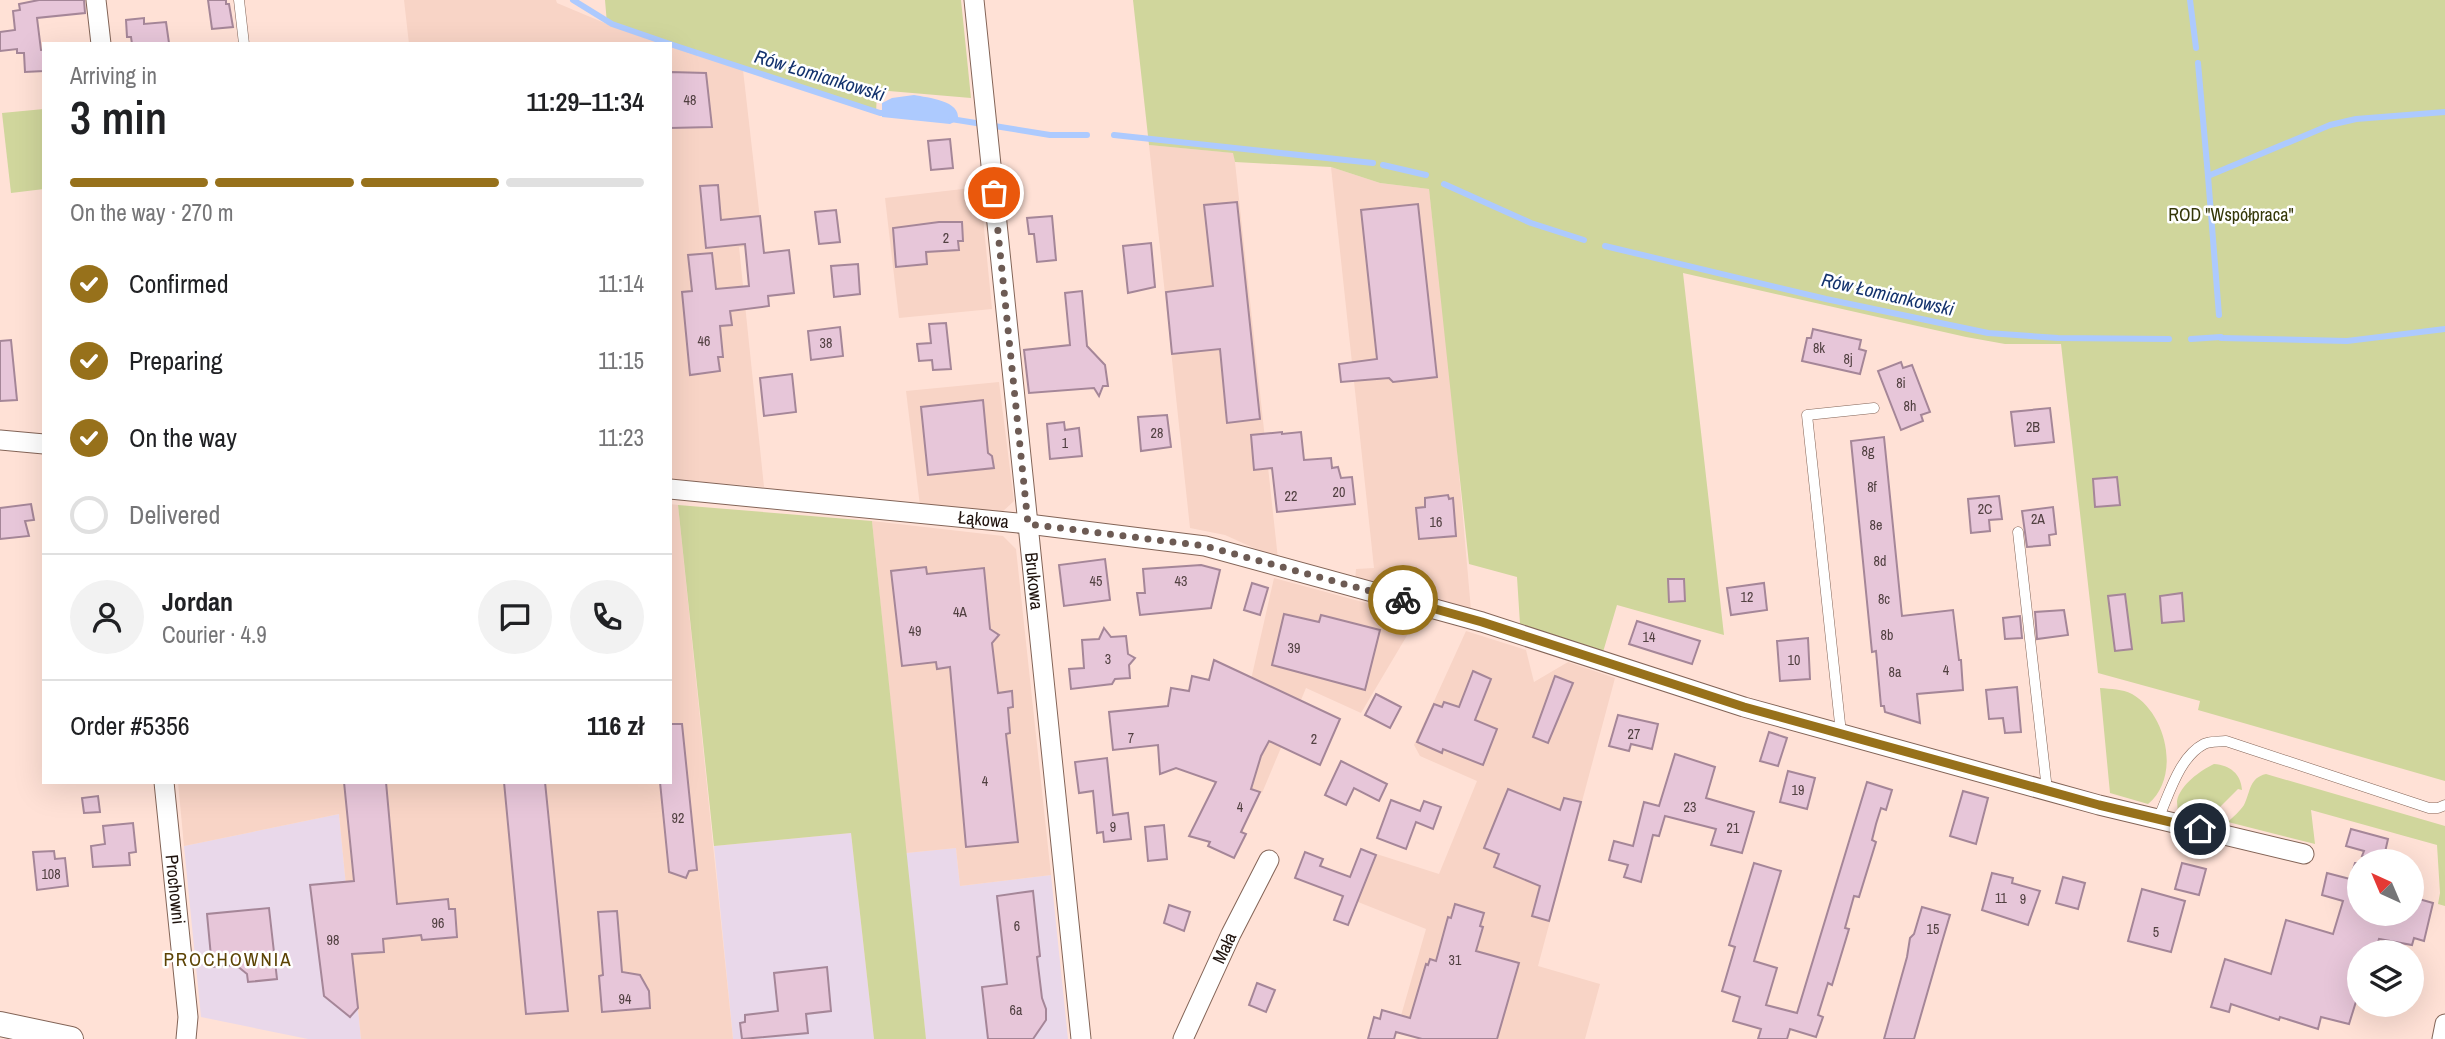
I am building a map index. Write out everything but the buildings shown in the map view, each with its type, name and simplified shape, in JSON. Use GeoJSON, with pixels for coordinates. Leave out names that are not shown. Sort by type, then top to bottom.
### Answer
{"type":"FeatureCollection","features":[{"type":"Feature","properties":{"kind":"street"},"geometry":{"type":"LineString","coordinates":[[96,0],[100,42]]}},
{"type":"Feature","properties":{"kind":"street","name":"Brukowa"},"geometry":{"type":"LineString","coordinates":[[974,0],[1080,1039]]}},
{"type":"Feature","properties":{"kind":"street"},"geometry":{"type":"LineString","coordinates":[[0,440],[42,444]]}},
{"type":"Feature","properties":{"kind":"street","name":"Łąkowa"},"geometry":{"type":"LineString","coordinates":[[672,489],[1028,524],[1205,546],[1482,622],[1744,707],[2047,790],[2304,854]]}},
{"type":"Feature","properties":{"kind":"street","name":"Prochowni"},"geometry":{"type":"LineString","coordinates":[[164,784],[188,1017],[186,1039]]}},
{"type":"Feature","properties":{"kind":"street","name":"Mała"},"geometry":{"type":"LineString","coordinates":[[1184,1039],[1231,934],[1269,860]]}},
{"type":"Feature","properties":{"kind":"street"},"geometry":{"type":"LineString","coordinates":[[0,1024],[71,1039]]}},
{"type":"Feature","properties":{"kind":"street"},"geometry":{"type":"LineString","coordinates":[[2442,1039],[2445,1024]]}},
{"type":"Feature","properties":{"kind":"lane"},"geometry":{"type":"LineString","coordinates":[[239,0],[244,42]]}},
{"type":"Feature","properties":{"kind":"lane"},"geometry":{"type":"LineString","coordinates":[[1842,733],[1807,415],[1874,408]]}},
{"type":"Feature","properties":{"kind":"lane"},"geometry":{"type":"LineString","coordinates":[[2018,531],[2047,790]]}},
{"type":"Feature","properties":{"kind":"lane"},"geometry":{"type":"LineString","coordinates":[[2158,819],[2178,772],[2191,756],[2205,744],[2226,741],[2429,808],[2445,805]]}},
{"type":"Feature","properties":{"kind":"shaded area"},"geometry":{"type":"Polygon","coordinates":[[[404,0],[556,0],[557,3],[607,24],[660,42],[409,42],[404,0]]]}},
{"type":"Feature","properties":{"kind":"shaded area"},"geometry":{"type":"Polygon","coordinates":[[[672,46],[743,70],[763,245],[739,247],[764,487],[672,479],[672,46]]]}},
{"type":"Feature","properties":{"kind":"shaded area"},"geometry":{"type":"Polygon","coordinates":[[[1149,145],[1234,153],[1278,559],[1225,535],[1190,528],[1149,145]]]}},
{"type":"Feature","properties":{"kind":"shaded area"},"geometry":{"type":"Polygon","coordinates":[[[1331,167],[1380,183],[1429,189],[1452,393],[1471,610],[1355,581],[1356,569],[1374,568],[1331,167]]]}},
{"type":"Feature","properties":{"kind":"shaded area"},"geometry":{"type":"Polygon","coordinates":[[[980,187],[992,309],[899,318],[885,198],[980,187]]]}},
{"type":"Feature","properties":{"kind":"shaded area"},"geometry":{"type":"Polygon","coordinates":[[[999,382],[1014,501],[1001,513],[920,506],[906,391],[999,382]]]}},
{"type":"Feature","properties":{"kind":"shaded area"},"geometry":{"type":"Polygon","coordinates":[[[672,504],[678,505],[733,1039],[361,1039],[339,814],[184,846],[178,784],[672,784],[672,504]]]}},
{"type":"Feature","properties":{"kind":"shaded area"},"geometry":{"type":"Polygon","coordinates":[[[872,521],[1003,536],[1016,549],[1051,875],[960,886],[956,848],[906,853],[872,521]]]}},
{"type":"Feature","properties":{"kind":"shaded area"},"geometry":{"type":"Polygon","coordinates":[[[1274,578],[1418,617],[1361,713],[1306,688],[1262,793],[1251,789],[1189,691],[1192,676],[1205,681],[1250,684],[1274,578]]]}},
{"type":"Feature","properties":{"kind":"shaded area"},"geometry":{"type":"Polygon","coordinates":[[[1466,631],[1526,650],[1534,682],[1568,662],[1615,678],[1538,966],[1600,984],[1585,1039],[1421,1039],[1396,1033],[1426,929],[1343,896],[1361,849],[1439,874],[1477,781],[1420,756],[1414,745],[1466,631]]]}},
{"type":"Feature","properties":{"kind":"shaded area"},"geometry":{"type":"Polygon","coordinates":[[[339,814],[361,1039],[308,1039],[201,1017],[184,846],[339,814]]]}},
{"type":"Feature","properties":{"kind":"shaded area"},"geometry":{"type":"Polygon","coordinates":[[[851,833],[874,1039],[733,1039],[714,846],[851,833]]]}},
{"type":"Feature","properties":{"kind":"shaded area"},"geometry":{"type":"Polygon","coordinates":[[[956,848],[960,886],[1051,875],[1068,1039],[926,1039],[906,853],[956,848]]]}},
{"type":"Feature","properties":{"kind":"green space"},"geometry":{"type":"Polygon","coordinates":[[[605,0],[961,0],[971,98],[877,90],[876,114],[672,46],[672,42],[661,42],[607,24],[605,0]]]}},
{"type":"Feature","properties":{"kind":"green space","name":"ROD \"Współpraca\""},"geometry":{"type":"Polygon","coordinates":[[[1133,0],[2445,0],[2445,781],[2198,710],[2200,701],[2098,673],[2061,344],[2005,344],[1966,337],[1683,273],[1724,635],[1617,605],[1603,652],[1520,624],[1517,577],[1469,564],[1429,189],[1380,183],[1331,167],[1235,162],[1233,153],[1149,145],[1133,0]]]}},
{"type":"Feature","properties":{"kind":"green space"},"geometry":{"type":"Polygon","coordinates":[[[42,109],[42,189],[11,193],[2,113],[42,109]]]}},
{"type":"Feature","properties":{"kind":"green space"},"geometry":{"type":"Polygon","coordinates":[[[678,505],[872,521],[926,1039],[874,1039],[851,833],[714,846],[678,505]]]}},
{"type":"Feature","properties":{"kind":"green space"},"geometry":{"type":"Polygon","coordinates":[[[2100,688],[2132,694],[2144,703],[2161,730],[2167,763],[2158,792],[2148,804],[2110,793],[2100,688]]]}},
{"type":"Feature","properties":{"kind":"green space"},"geometry":{"type":"Polygon","coordinates":[[[2214,764],[2234,771],[2242,790],[2238,789],[2210,817],[2202,815],[2201,818],[2178,813],[2177,801],[2182,789],[2197,774],[2214,764]]]}},
{"type":"Feature","properties":{"kind":"green space"},"geometry":{"type":"Polygon","coordinates":[[[2266,774],[2445,826],[2445,906],[2438,904],[2440,893],[2437,845],[2311,810],[2315,844],[2228,822],[2244,805],[2253,782],[2266,774]]]}},
{"type":"Feature","properties":{"kind":"water"},"geometry":{"type":"Polygon","coordinates":[[[914,95],[949,104],[958,113],[958,120],[950,124],[882,117],[882,103],[892,98],[914,95]]]}},
{"type":"Feature","properties":{"kind":"waterway","name":"Rów Łomiankowski"},"geometry":{"type":"LineString","coordinates":[[573,0],[612,24],[664,42]]}},
{"type":"Feature","properties":{"kind":"waterway"},"geometry":{"type":"LineString","coordinates":[[2190,0],[2196,48]]}},
{"type":"Feature","properties":{"kind":"waterway","name":"Rów Łomiankowski"},"geometry":{"type":"LineString","coordinates":[[672,45],[880,113],[888,113]]}},
{"type":"Feature","properties":{"kind":"waterway"},"geometry":{"type":"LineString","coordinates":[[2198,63],[2208,176]]}},
{"type":"Feature","properties":{"kind":"waterway","name":"Rów Łomiankowski"},"geometry":{"type":"LineString","coordinates":[[2219,315],[2208,176],[2330,125],[2356,119],[2445,112]]}},
{"type":"Feature","properties":{"kind":"waterway","name":"Rów Łomiankowski"},"geometry":{"type":"LineString","coordinates":[[951,119],[1050,135],[1087,135]]}},
{"type":"Feature","properties":{"kind":"waterway","name":"Rów Łomiankowski"},"geometry":{"type":"LineString","coordinates":[[1114,135],[1373,163]]}},
{"type":"Feature","properties":{"kind":"waterway","name":"Rów Łomiankowski"},"geometry":{"type":"LineString","coordinates":[[1383,165],[1426,175]]}},
{"type":"Feature","properties":{"kind":"waterway","name":"Rów Łomiankowski"},"geometry":{"type":"LineString","coordinates":[[1444,184],[1531,223],[1584,240]]}},
{"type":"Feature","properties":{"kind":"waterway","name":"Rów Łomiankowski"},"geometry":{"type":"LineString","coordinates":[[1605,246],[1826,299],[1988,333],[2058,338],[2169,339]]}},
{"type":"Feature","properties":{"kind":"waterway"},"geometry":{"type":"LineString","coordinates":[[2221,338],[2347,341],[2445,329]]}},
{"type":"Feature","properties":{"kind":"waterway","name":"Rów Łomiankowski"},"geometry":{"type":"LineString","coordinates":[[2191,339],[2221,337]]}},
{"type":"Feature","properties":{"kind":"way so far"},"geometry":{"type":"LineString","coordinates":[[994,193],[1028,524],[1205,546],[1403,600]]}},
{"type":"Feature","properties":{"kind":"district","name":"PROCHOWNIA"},"geometry":{"type":"Point","coordinates":[228,959]}},
{"type":"Feature","properties":{"kind":"route"},"geometry":{"type":"LineString","coordinates":[[1403,600],[1482,622],[1744,707],[2099,805],[2200,829]]}}]}
